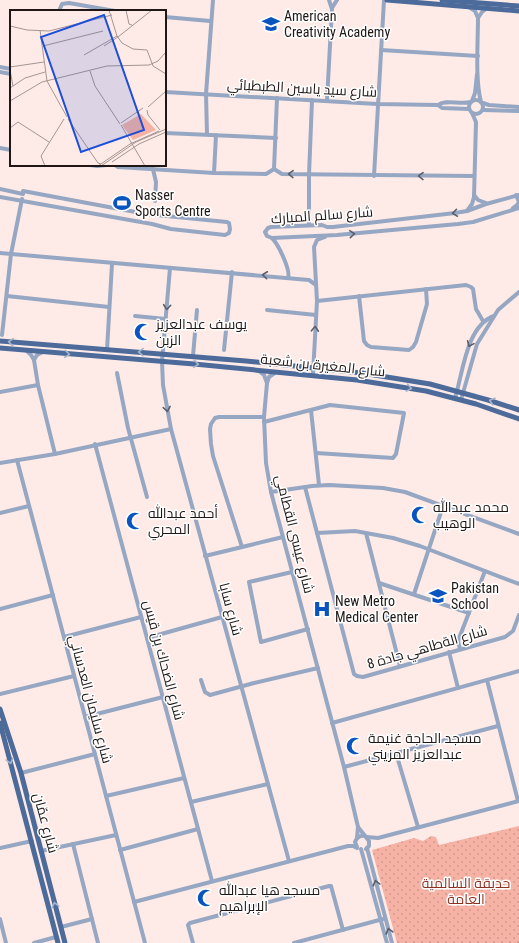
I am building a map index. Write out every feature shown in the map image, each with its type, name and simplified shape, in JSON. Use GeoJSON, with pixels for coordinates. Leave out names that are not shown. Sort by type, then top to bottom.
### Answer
{"type":"FeatureCollection","features":[{"type":"Feature","properties":{"kind":"main road"},"geometry":{"type":"LineString","coordinates":[[385,0],[513,10],[519,12]]}},
{"type":"Feature","properties":{"kind":"main road"},"geometry":{"type":"LineString","coordinates":[[442,0],[519,6]]}},
{"type":"Feature","properties":{"kind":"main road","name":"شارع المغيرة بن شعبة"},"geometry":{"type":"LineString","coordinates":[[0,341],[193,356],[313,368],[409,380],[457,391],[519,410]]}},
{"type":"Feature","properties":{"kind":"main road","name":"شارع المغيرة بن شعبة"},"geometry":{"type":"LineString","coordinates":[[0,348],[313,374],[394,385],[455,398],[519,419]]}},
{"type":"Feature","properties":{"kind":"main road","name":"شارع عمّان"},"geometry":{"type":"LineString","coordinates":[[0,709],[21,773],[65,943]]}},
{"type":"Feature","properties":{"kind":"main road","name":"شارع عمّان"},"geometry":{"type":"LineString","coordinates":[[0,724],[58,943]]}},
{"type":"Feature","properties":{"kind":"street"},"geometry":{"type":"LineString","coordinates":[[207,134],[206,94],[210,21],[213,0]]}},
{"type":"Feature","properties":{"kind":"street"},"geometry":{"type":"LineString","coordinates":[[327,100],[332,9],[329,0]]}},
{"type":"Feature","properties":{"kind":"street"},"geometry":{"type":"LineString","coordinates":[[332,9],[337,0]]}},
{"type":"Feature","properties":{"kind":"street"},"geometry":{"type":"LineString","coordinates":[[374,176],[377,104],[385,0]]}},
{"type":"Feature","properties":{"kind":"street"},"geometry":{"type":"LineString","coordinates":[[59,10],[62,4],[69,3],[109,10]]}},
{"type":"Feature","properties":{"kind":"street"},"geometry":{"type":"LineString","coordinates":[[469,7],[475,11],[478,18],[479,93],[482,103],[482,111],[476,122]]}},
{"type":"Feature","properties":{"kind":"street"},"geometry":{"type":"LineString","coordinates":[[478,18],[487,8]]}},
{"type":"Feature","properties":{"kind":"street"},"geometry":{"type":"LineString","coordinates":[[166,17],[210,21]]}},
{"type":"Feature","properties":{"kind":"street"},"geometry":{"type":"LineString","coordinates":[[381,50],[478,56]]}},
{"type":"Feature","properties":{"kind":"street"},"geometry":{"type":"LineString","coordinates":[[0,67],[10,69]]}},
{"type":"Feature","properties":{"kind":"street"},"geometry":{"type":"LineString","coordinates":[[467,211],[472,204],[474,192],[476,122],[469,109],[474,93],[478,68]]}},
{"type":"Feature","properties":{"kind":"street"},"geometry":{"type":"LineString","coordinates":[[0,72],[10,74]]}},
{"type":"Feature","properties":{"kind":"street","name":"شارع سيد ياسين الطبطبائي"},"geometry":{"type":"LineString","coordinates":[[166,92],[377,104],[438,105],[443,103],[464,104],[471,102]]}},
{"type":"Feature","properties":{"kind":"street"},"geometry":{"type":"LineString","coordinates":[[116,166],[153,167],[214,174],[266,174],[274,168],[277,98]]}},
{"type":"Feature","properties":{"kind":"street"},"geometry":{"type":"LineString","coordinates":[[309,225],[312,100]]}},
{"type":"Feature","properties":{"kind":"street"},"geometry":{"type":"LineString","coordinates":[[471,102],[478,100],[491,106],[519,107]]}},
{"type":"Feature","properties":{"kind":"street","name":"شارع سيد ياسين الطبطبائي"},"geometry":{"type":"LineString","coordinates":[[438,105],[442,108],[469,109]]}},
{"type":"Feature","properties":{"kind":"street"},"geometry":{"type":"LineString","coordinates":[[472,113],[476,114],[482,111],[519,111]]}},
{"type":"Feature","properties":{"kind":"street"},"geometry":{"type":"LineString","coordinates":[[166,133],[276,138]]}},
{"type":"Feature","properties":{"kind":"street"},"geometry":{"type":"LineString","coordinates":[[214,174],[216,135]]}},
{"type":"Feature","properties":{"kind":"street"},"geometry":{"type":"LineString","coordinates":[[0,148],[10,150]]}},
{"type":"Feature","properties":{"kind":"street"},"geometry":{"type":"LineString","coordinates":[[153,167],[155,180],[155,201]]}},
{"type":"Feature","properties":{"kind":"street"},"geometry":{"type":"LineString","coordinates":[[274,168],[282,174],[474,176]]}},
{"type":"Feature","properties":{"kind":"street"},"geometry":{"type":"LineString","coordinates":[[0,189],[23,194],[24,191],[146,214],[227,222],[229,223],[230,229],[229,233],[225,235],[179,230],[0,197]]}},
{"type":"Feature","properties":{"kind":"street"},"geometry":{"type":"LineString","coordinates":[[474,192],[478,200],[486,204]]}},
{"type":"Feature","properties":{"kind":"street"},"geometry":{"type":"LineString","coordinates":[[2,335],[11,254],[23,194]]}},
{"type":"Feature","properties":{"kind":"street"},"geometry":{"type":"LineString","coordinates":[[508,211],[518,204],[518,195]]}},
{"type":"Feature","properties":{"kind":"street","name":"شارع سالم المبارك"},"geometry":{"type":"LineString","coordinates":[[518,195],[467,211],[363,225],[333,227],[322,225],[269,227],[266,230],[266,234],[272,238],[329,236],[458,224],[473,222],[519,208]]}},
{"type":"Feature","properties":{"kind":"street"},"geometry":{"type":"LineString","coordinates":[[313,374],[317,301],[314,247],[317,240],[329,236]]}},
{"type":"Feature","properties":{"kind":"street"},"geometry":{"type":"LineString","coordinates":[[272,238],[289,270],[288,278]]}},
{"type":"Feature","properties":{"kind":"street"},"geometry":{"type":"LineString","coordinates":[[0,253],[112,264],[232,272],[309,280],[316,285]]}},
{"type":"Feature","properties":{"kind":"street"},"geometry":{"type":"LineString","coordinates":[[107,350],[112,264]]}},
{"type":"Feature","properties":{"kind":"street","name":"شارع سابا"},"geometry":{"type":"LineString","coordinates":[[170,268],[162,361],[163,385],[171,429],[289,861]]}},
{"type":"Feature","properties":{"kind":"street"},"geometry":{"type":"LineString","coordinates":[[224,350],[232,272]]}},
{"type":"Feature","properties":{"kind":"street"},"geometry":{"type":"LineString","coordinates":[[317,301],[466,285],[471,287],[473,291],[476,309],[483,321]]}},
{"type":"Feature","properties":{"kind":"street"},"geometry":{"type":"LineString","coordinates":[[359,296],[365,344],[371,347],[409,350],[416,342],[426,304],[426,289]]}},
{"type":"Feature","properties":{"kind":"street"},"geometry":{"type":"LineString","coordinates":[[462,400],[474,351],[481,337],[498,310],[519,292]]}},
{"type":"Feature","properties":{"kind":"street"},"geometry":{"type":"LineString","coordinates":[[7,296],[109,307]]}},
{"type":"Feature","properties":{"kind":"street"},"geometry":{"type":"LineString","coordinates":[[193,356],[197,310]]}},
{"type":"Feature","properties":{"kind":"street"},"geometry":{"type":"LineString","coordinates":[[267,310],[316,315]]}},
{"type":"Feature","properties":{"kind":"street"},"geometry":{"type":"LineString","coordinates":[[135,316],[166,319]]}},
{"type":"Feature","properties":{"kind":"street"},"geometry":{"type":"LineString","coordinates":[[455,398],[468,348],[483,321],[494,316]]}},
{"type":"Feature","properties":{"kind":"street"},"geometry":{"type":"LineString","coordinates":[[26,350],[34,360],[38,385],[54,454]]}},
{"type":"Feature","properties":{"kind":"street"},"geometry":{"type":"LineString","coordinates":[[34,360],[37,355],[43,352]]}},
{"type":"Feature","properties":{"kind":"street"},"geometry":{"type":"LineString","coordinates":[[258,370],[264,375],[267,383]]}},
{"type":"Feature","properties":{"kind":"street"},"geometry":{"type":"LineString","coordinates":[[267,383],[269,377],[276,371]]}},
{"type":"Feature","properties":{"kind":"street"},"geometry":{"type":"LineString","coordinates":[[117,374],[124,410],[147,497]]}},
{"type":"Feature","properties":{"kind":"street","name":"شارع عيسى القطامي"},"geometry":{"type":"LineString","coordinates":[[267,383],[264,420],[266,463],[271,492],[344,767],[358,827],[356,839]]}},
{"type":"Feature","properties":{"kind":"street"},"geometry":{"type":"LineString","coordinates":[[0,392],[38,385]]}},
{"type":"Feature","properties":{"kind":"street"},"geometry":{"type":"LineString","coordinates":[[242,547],[213,456],[210,429],[212,421],[218,417],[264,420],[334,405],[404,413],[396,454],[393,458],[316,453]]}},
{"type":"Feature","properties":{"kind":"street"},"geometry":{"type":"LineString","coordinates":[[311,410],[319,485]]}},
{"type":"Feature","properties":{"kind":"street"},"geometry":{"type":"LineString","coordinates":[[0,463],[54,454],[171,429]]}},
{"type":"Feature","properties":{"kind":"street","name":"شارع الضحاك بن قيس"},"geometry":{"type":"LineString","coordinates":[[96,444],[212,881]]}},
{"type":"Feature","properties":{"kind":"street","name":"شارع سليمان العدساني"},"geometry":{"type":"LineString","coordinates":[[17,460],[144,943]]}},
{"type":"Feature","properties":{"kind":"street"},"geometry":{"type":"LineString","coordinates":[[271,492],[319,485],[388,488],[405,492],[519,534]]}},
{"type":"Feature","properties":{"kind":"street","name":"شارع الةطاهي جادة 8"},"geometry":{"type":"LineString","coordinates":[[305,487],[354,674],[357,676],[361,677],[508,636],[512,631],[519,615]]}},
{"type":"Feature","properties":{"kind":"street"},"geometry":{"type":"LineString","coordinates":[[0,513],[29,506]]}},
{"type":"Feature","properties":{"kind":"street"},"geometry":{"type":"LineString","coordinates":[[414,594],[443,506]]}},
{"type":"Feature","properties":{"kind":"street"},"geometry":{"type":"LineString","coordinates":[[317,533],[344,531],[366,533],[398,540],[428,549],[519,584]]}},
{"type":"Feature","properties":{"kind":"street"},"geometry":{"type":"LineString","coordinates":[[366,533],[400,666]]}},
{"type":"Feature","properties":{"kind":"street"},"geometry":{"type":"LineString","coordinates":[[205,556],[283,537]]}},
{"type":"Feature","properties":{"kind":"street"},"geometry":{"type":"LineString","coordinates":[[460,649],[458,641],[485,571]]}},
{"type":"Feature","properties":{"kind":"street"},"geometry":{"type":"LineString","coordinates":[[292,572],[249,582],[261,642],[308,629]]}},
{"type":"Feature","properties":{"kind":"street"},"geometry":{"type":"LineString","coordinates":[[379,583],[469,613]]}},
{"type":"Feature","properties":{"kind":"street"},"geometry":{"type":"LineString","coordinates":[[0,609],[53,595]]}},
{"type":"Feature","properties":{"kind":"street"},"geometry":{"type":"LineString","coordinates":[[147,638],[222,616]]}},
{"type":"Feature","properties":{"kind":"street"},"geometry":{"type":"LineString","coordinates":[[64,637],[141,617]]}},
{"type":"Feature","properties":{"kind":"street"},"geometry":{"type":"LineString","coordinates":[[449,652],[458,688]]}},
{"type":"Feature","properties":{"kind":"street"},"geometry":{"type":"LineString","coordinates":[[201,680],[205,692],[208,695],[318,668]]}},
{"type":"Feature","properties":{"kind":"street"},"geometry":{"type":"LineString","coordinates":[[332,723],[519,671]]}},
{"type":"Feature","properties":{"kind":"street"},"geometry":{"type":"LineString","coordinates":[[0,694],[74,676]]}},
{"type":"Feature","properties":{"kind":"street"},"geometry":{"type":"LineString","coordinates":[[348,846],[361,835],[378,838],[519,801],[487,680]]}},
{"type":"Feature","properties":{"kind":"street"},"geometry":{"type":"LineString","coordinates":[[85,717],[163,697]]}},
{"type":"Feature","properties":{"kind":"street"},"geometry":{"type":"LineString","coordinates":[[344,767],[498,726]]}},
{"type":"Feature","properties":{"kind":"street"},"geometry":{"type":"LineString","coordinates":[[396,753],[418,827]]}},
{"type":"Feature","properties":{"kind":"street"},"geometry":{"type":"LineString","coordinates":[[21,773],[95,754]]}},
{"type":"Feature","properties":{"kind":"street"},"geometry":{"type":"LineString","coordinates":[[106,796],[184,778]]}},
{"type":"Feature","properties":{"kind":"street"},"geometry":{"type":"LineString","coordinates":[[191,802],[268,784]]}},
{"type":"Feature","properties":{"kind":"street","name":"شارع عيسى القطامي"},"geometry":{"type":"LineString","coordinates":[[358,827],[366,836]]}},
{"type":"Feature","properties":{"kind":"street"},"geometry":{"type":"LineString","coordinates":[[120,850],[198,829]]}},
{"type":"Feature","properties":{"kind":"street"},"geometry":{"type":"LineString","coordinates":[[41,851],[116,835]]}},
{"type":"Feature","properties":{"kind":"street"},"geometry":{"type":"LineString","coordinates":[[366,836],[369,841],[368,847],[387,943]]}},
{"type":"Feature","properties":{"kind":"street"},"geometry":{"type":"LineString","coordinates":[[134,902],[348,846],[359,848],[368,847],[378,838]]}},
{"type":"Feature","properties":{"kind":"street"},"geometry":{"type":"LineString","coordinates":[[356,839],[355,844],[359,848],[392,943]]}},
{"type":"Feature","properties":{"kind":"street"},"geometry":{"type":"LineString","coordinates":[[0,848],[32,842]]}},
{"type":"Feature","properties":{"kind":"street"},"geometry":{"type":"LineString","coordinates":[[72,844],[98,943]]}},
{"type":"Feature","properties":{"kind":"street"},"geometry":{"type":"LineString","coordinates":[[193,943],[188,925],[190,923],[329,886],[331,886],[343,930]]}},
{"type":"Feature","properties":{"kind":"street"},"geometry":{"type":"LineString","coordinates":[[0,918],[6,943]]}},
{"type":"Feature","properties":{"kind":"street"},"geometry":{"type":"LineString","coordinates":[[61,927],[92,919]]}},
{"type":"Feature","properties":{"kind":"street"},"geometry":{"type":"LineString","coordinates":[[294,943],[383,919]]}},
{"type":"Feature","properties":{"kind":"street"},"geometry":{"type":"LineString","coordinates":[[34,943],[56,937]]}},
{"type":"Feature","properties":{"kind":"street"},"geometry":{"type":"LineString","coordinates":[[313,938],[314,943]]}},
{"type":"Feature","properties":{"kind":"green space","name":"حديقة السالمية العامة"},"geometry":{"type":"Polygon","coordinates":[[[519,826],[519,943],[397,943],[372,850],[414,838],[423,841],[431,836],[436,837],[439,845],[519,826]]]}},
{"type":"Feature","properties":{"kind":"place","name":"American Creativity Academy"},"geometry":{"type":"Point","coordinates":[271,24]}},
{"type":"Feature","properties":{"kind":"place","name":"Nasser Sports Centre"},"geometry":{"type":"Point","coordinates":[122,203]}},
{"type":"Feature","properties":{"kind":"place","name":"يوسف عبدالعزيز الزبن"},"geometry":{"type":"Point","coordinates":[143,332]}},
{"type":"Feature","properties":{"kind":"place","name":"محمد عبدالله الوهيب"},"geometry":{"type":"Point","coordinates":[420,515]}},
{"type":"Feature","properties":{"kind":"place","name":"أحمد عبدالله المحري"},"geometry":{"type":"Point","coordinates":[135,521]}},
{"type":"Feature","properties":{"kind":"place","name":"Pakistan School"},"geometry":{"type":"Point","coordinates":[438,596]}},
{"type":"Feature","properties":{"kind":"place","name":"New Metro Medical Center"},"geometry":{"type":"Point","coordinates":[322,609]}},
{"type":"Feature","properties":{"kind":"place","name":"مسجد الحاجة غنيمة عبدالعزيز المزيني"},"geometry":{"type":"Point","coordinates":[355,746]}},
{"type":"Feature","properties":{"kind":"place","name":"مسجد هيا عبدالله الإبراهيم"},"geometry":{"type":"Point","coordinates":[206,898]}}]}
